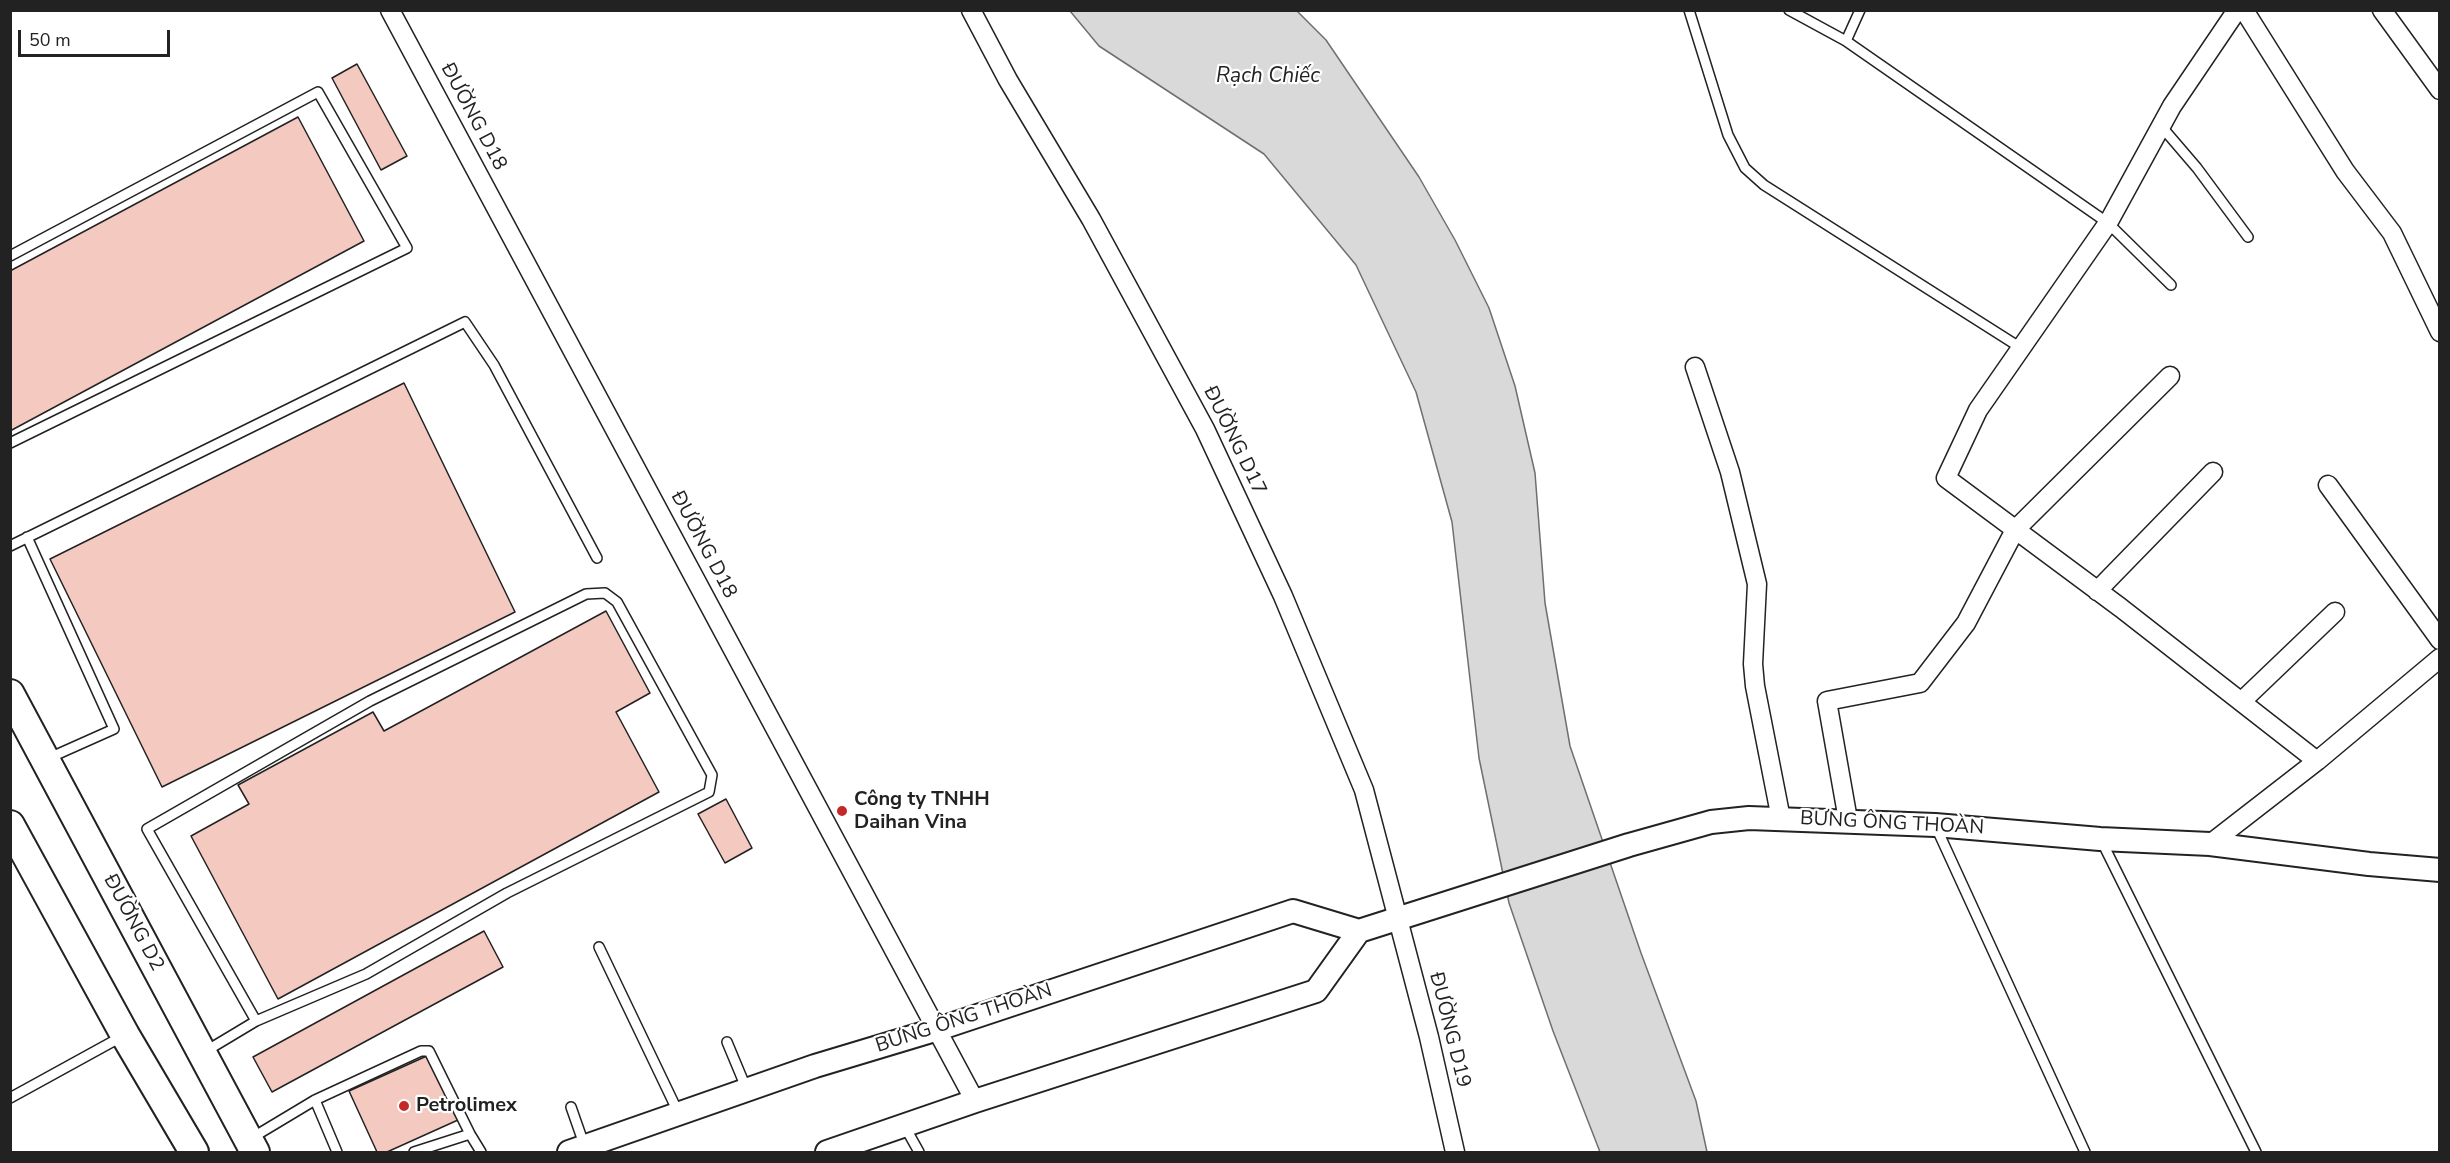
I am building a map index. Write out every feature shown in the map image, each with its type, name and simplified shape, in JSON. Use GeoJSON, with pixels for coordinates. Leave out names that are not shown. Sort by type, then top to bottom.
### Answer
{"type":"FeatureCollection","features":[{"type":"Feature","properties":{"kind":"main road","name":"ĐƯỜNG D2"},"geometry":{"type":"LineString","coordinates":[[10,694],[251,1146]]}},
{"type":"Feature","properties":{"kind":"main road"},"geometry":{"type":"LineString","coordinates":[[10,825],[125,1035],[194,1152]]}},
{"type":"Feature","properties":{"kind":"main road"},"geometry":{"type":"LineString","coordinates":[[10,851],[58,940],[82,953]]}},
{"type":"Feature","properties":{"kind":"main road"},"geometry":{"type":"LineString","coordinates":[[150,1077],[152,1105],[178,1152]]}},
{"type":"Feature","properties":{"kind":"street","name":"ĐƯỜNG D18"},"geometry":{"type":"LineString","coordinates":[[390,10],[975,1101]]}},
{"type":"Feature","properties":{"kind":"street","name":"ĐƯỜNG D17"},"geometry":{"type":"LineString","coordinates":[[971,10],[1008,80],[1091,219],[1210,440],[1283,596],[1364,790],[1398,918]]}},
{"type":"Feature","properties":{"kind":"street"},"geometry":{"type":"LineString","coordinates":[[2237,10],[2161,126],[2108,224],[1977,410],[1946,478],[2242,701],[2317,761]]}},
{"type":"Feature","properties":{"kind":"street"},"geometry":{"type":"LineString","coordinates":[[2244,10],[2345,171],[2392,233],[2439,332]]}},
{"type":"Feature","properties":{"kind":"street"},"geometry":{"type":"LineString","coordinates":[[2382,10],[2439,90]]}},
{"type":"Feature","properties":{"kind":"street"},"geometry":{"type":"LineString","coordinates":[[1695,367],[1730,472],[1757,584],[1753,664],[1755,686],[1781,819]]}},
{"type":"Feature","properties":{"kind":"street"},"geometry":{"type":"LineString","coordinates":[[1848,820],[1827,701],[1920,683],[1966,623],[2015,530],[2170,376]]}},
{"type":"Feature","properties":{"kind":"street"},"geometry":{"type":"LineString","coordinates":[[2097,591],[2213,472]]}},
{"type":"Feature","properties":{"kind":"street"},"geometry":{"type":"LineString","coordinates":[[2328,485],[2439,640]]}},
{"type":"Feature","properties":{"kind":"street"},"geometry":{"type":"LineString","coordinates":[[2242,701],[2334,612]]}},
{"type":"Feature","properties":{"kind":"street"},"geometry":{"type":"LineString","coordinates":[[2210,844],[2317,761],[2439,658]]}},
{"type":"Feature","properties":{"kind":"street","name":"BƯNG ÔNG THOÀN"},"geometry":{"type":"LineString","coordinates":[[577,1150],[814,1066],[938,1029],[1293,911],[1359,931],[1629,845],[1711,822],[1749,818],[1935,825],[2100,839],[2210,844],[2369,864],[2439,870]]}},
{"type":"Feature","properties":{"kind":"street","name":"ĐƯỜNG D19"},"geometry":{"type":"LineString","coordinates":[[1398,918],[1429,1037],[1455,1152]]}},
{"type":"Feature","properties":{"kind":"street"},"geometry":{"type":"LineString","coordinates":[[827,1152],[975,1101],[1316,991],[1359,931]]}},
{"type":"Feature","properties":{"kind":"lane"},"geometry":{"type":"LineString","coordinates":[[1689,10],[1728,135],[1745,168],[1764,185],[2021,348]]}},
{"type":"Feature","properties":{"kind":"lane"},"geometry":{"type":"LineString","coordinates":[[1789,10],[1846,40],[2108,224],[2171,285]]}},
{"type":"Feature","properties":{"kind":"lane"},"geometry":{"type":"LineString","coordinates":[[1846,40],[1860,10]]}},
{"type":"Feature","properties":{"kind":"lane"},"geometry":{"type":"LineString","coordinates":[[10,256],[318,92],[407,248],[10,443]]}},
{"type":"Feature","properties":{"kind":"lane"},"geometry":{"type":"LineString","coordinates":[[2161,126],[2198,168],[2248,237]]}},
{"type":"Feature","properties":{"kind":"lane"},"geometry":{"type":"LineString","coordinates":[[10,546],[465,322],[494,365],[597,558]]}},
{"type":"Feature","properties":{"kind":"lane"},"geometry":{"type":"LineString","coordinates":[[27,537],[114,729],[45,760]]}},
{"type":"Feature","properties":{"kind":"lane"},"geometry":{"type":"LineString","coordinates":[[201,1054],[256,1021],[366,974],[507,893],[709,792],[712,775],[618,602],[604,593],[586,594],[370,701],[147,829],[256,1021]]}},
{"type":"Feature","properties":{"kind":"lane"},"geometry":{"type":"LineString","coordinates":[[1935,825],[2085,1152]]}},
{"type":"Feature","properties":{"kind":"lane"},"geometry":{"type":"LineString","coordinates":[[2100,839],[2256,1152]]}},
{"type":"Feature","properties":{"kind":"lane"},"geometry":{"type":"LineString","coordinates":[[599,947],[679,1114]]}},
{"type":"Feature","properties":{"kind":"lane"},"geometry":{"type":"LineString","coordinates":[[10,1098],[125,1035]]}},
{"type":"Feature","properties":{"kind":"lane"},"geometry":{"type":"LineString","coordinates":[[727,1042],[747,1090]]}},
{"type":"Feature","properties":{"kind":"lane"},"geometry":{"type":"LineString","coordinates":[[251,1146],[315,1100],[422,1051],[429,1050],[481,1152]]}},
{"type":"Feature","properties":{"kind":"lane"},"geometry":{"type":"LineString","coordinates":[[315,1100],[338,1152]]}},
{"type":"Feature","properties":{"kind":"lane"},"geometry":{"type":"LineString","coordinates":[[571,1107],[577,1150]]}},
{"type":"Feature","properties":{"kind":"lane"},"geometry":{"type":"LineString","coordinates":[[904,1125],[919,1152]]}},
{"type":"Feature","properties":{"kind":"lane"},"geometry":{"type":"LineString","coordinates":[[414,1152],[470,1134]]}},
{"type":"Feature","properties":{"kind":"water","name":"Rạch Chiếc"},"geometry":{"type":"Polygon","coordinates":[[[1070,11],[1297,11],[1326,40],[1419,177],[1455,240],[1489,308],[1515,386],[1535,473],[1545,603],[1570,746],[1641,953],[1696,1101],[1707,1152],[1600,1152],[1553,1031],[1509,903],[1479,758],[1452,522],[1416,392],[1356,265],[1264,154],[1099,46],[1070,11]]]}},
{"type":"Feature","properties":{"kind":"building"},"geometry":{"type":"Polygon","coordinates":[[[357,64],[407,156],[381,170],[332,78],[357,64]]]}},
{"type":"Feature","properties":{"kind":"building"},"geometry":{"type":"Polygon","coordinates":[[[298,117],[364,241],[10,431],[10,271],[298,117]]]}},
{"type":"Feature","properties":{"kind":"building"},"geometry":{"type":"Polygon","coordinates":[[[404,383],[515,612],[162,787],[50,559],[404,383]]]}},
{"type":"Feature","properties":{"kind":"building"},"geometry":{"type":"Polygon","coordinates":[[[606,611],[650,693],[616,712],[659,792],[278,999],[191,836],[249,804],[238,785],[373,712],[384,731],[606,611]]]}},
{"type":"Feature","properties":{"kind":"building"},"geometry":{"type":"Polygon","coordinates":[[[726,799],[752,848],[725,863],[698,814],[726,799]]]}},
{"type":"Feature","properties":{"kind":"building"},"geometry":{"type":"Polygon","coordinates":[[[484,931],[503,967],[272,1092],[253,1057],[484,931]]]}},
{"type":"Feature","properties":{"kind":"building","name":"Petrolimex"},"geometry":{"type":"Polygon","coordinates":[[[429,1055],[458,1120],[387,1152],[377,1152],[349,1091],[429,1055]]]}},
{"type":"Feature","properties":{"kind":"place","name":"Công ty TNHH Daihan Vina"},"geometry":{"type":"Point","coordinates":[842,811]}},
{"type":"Feature","properties":{"kind":"place","name":"Petrolimex"},"geometry":{"type":"Point","coordinates":[404,1106]}}]}
